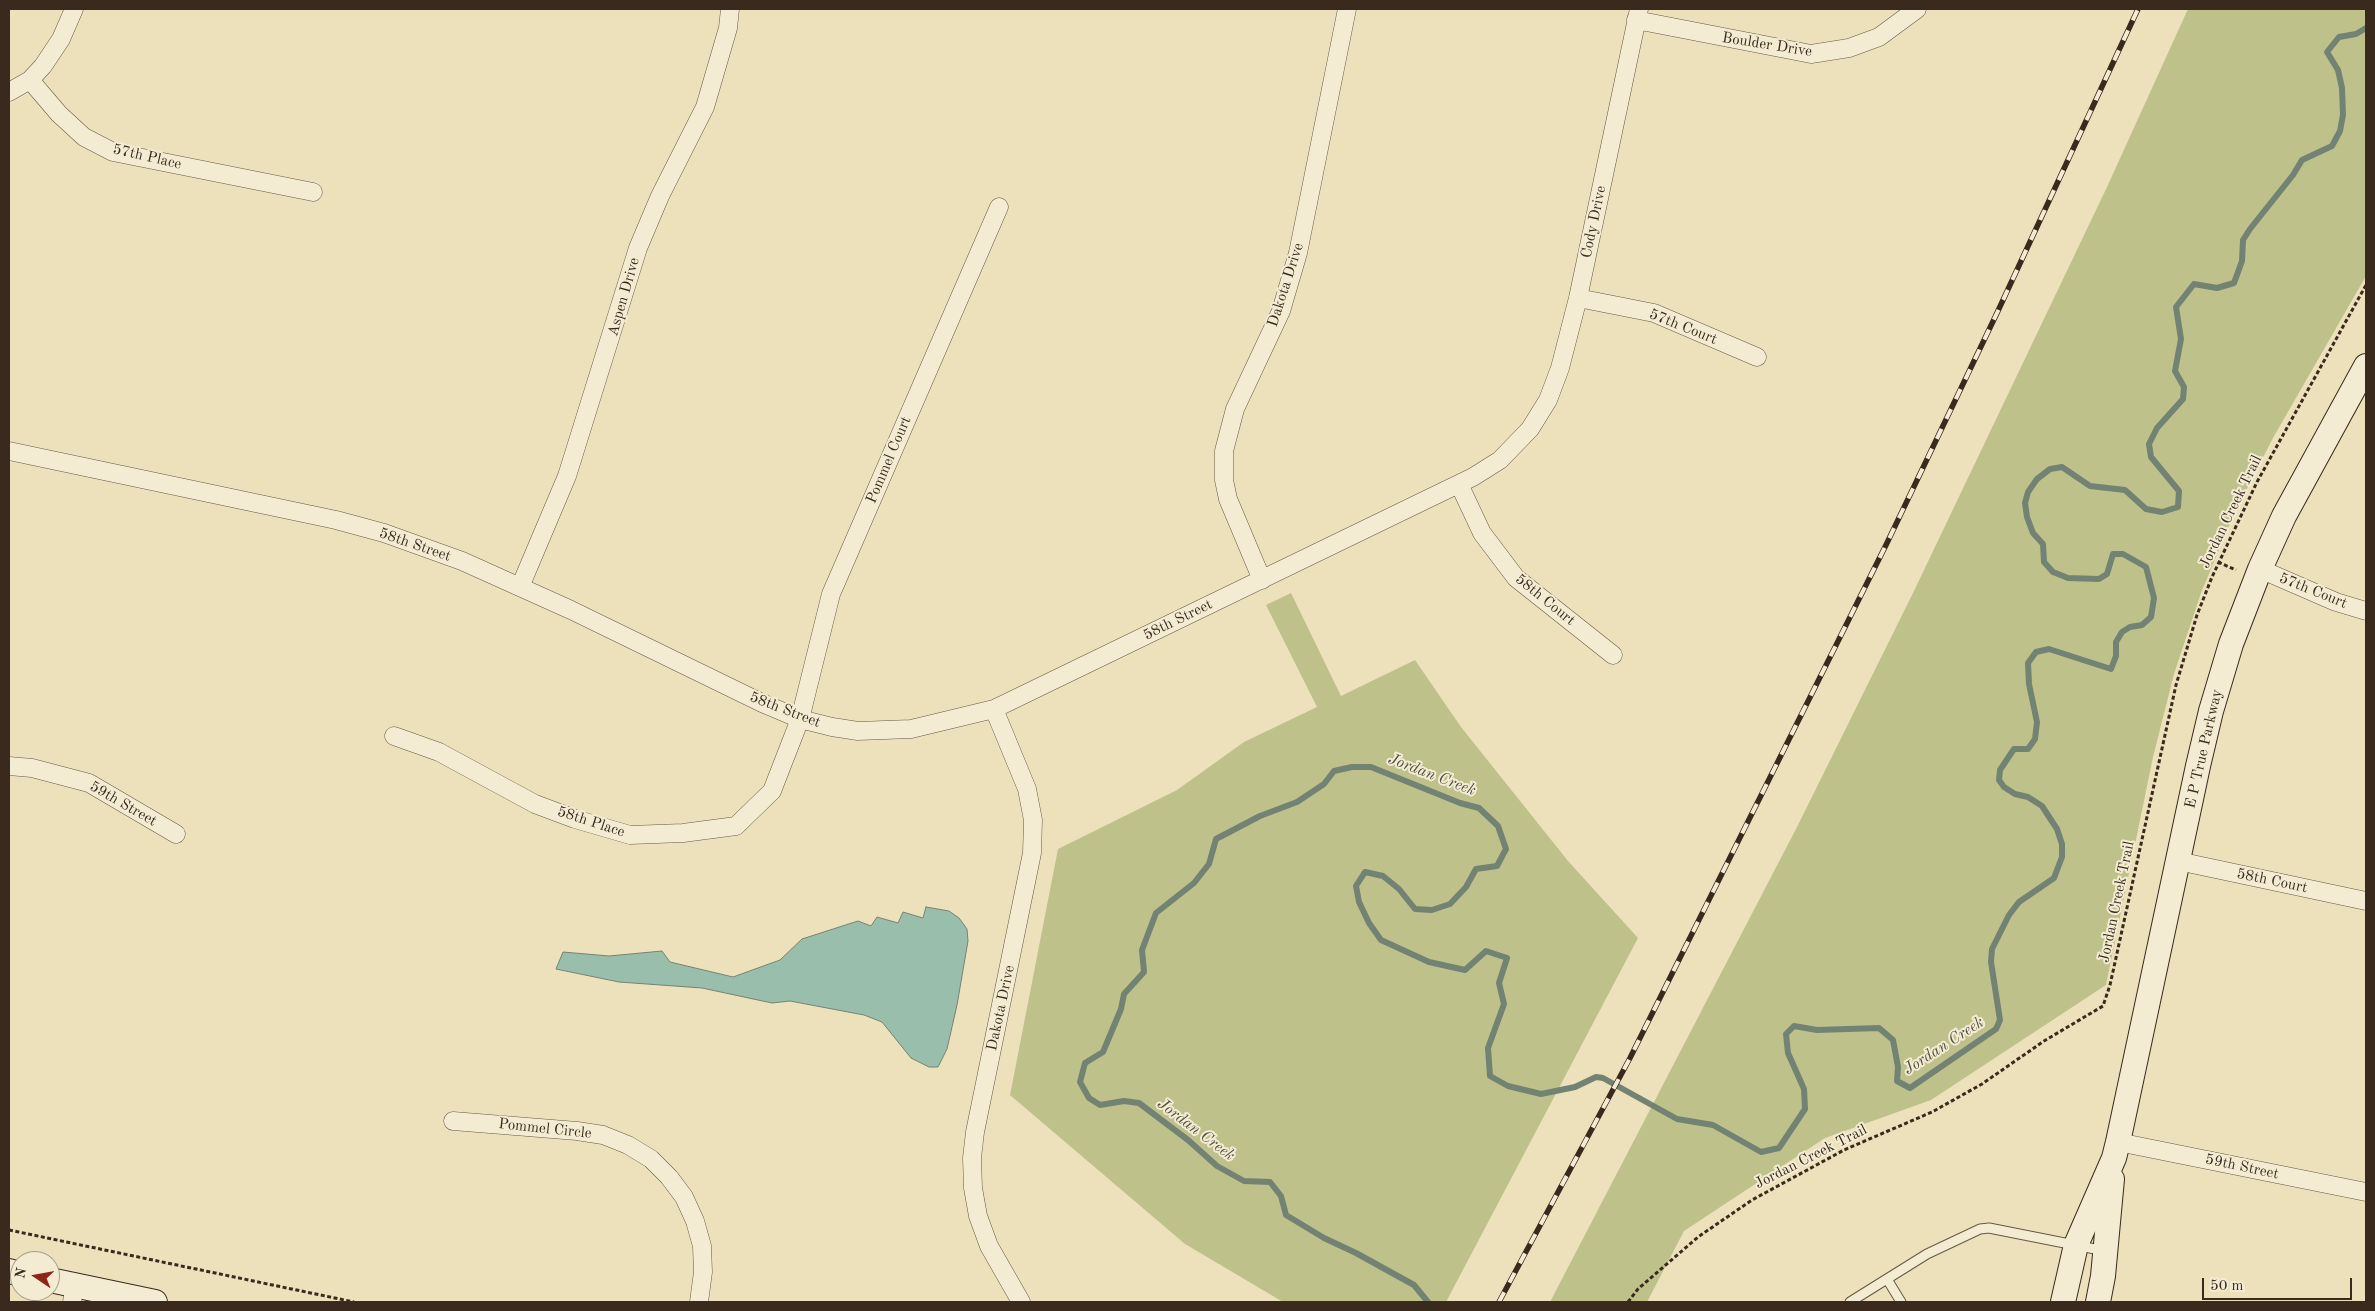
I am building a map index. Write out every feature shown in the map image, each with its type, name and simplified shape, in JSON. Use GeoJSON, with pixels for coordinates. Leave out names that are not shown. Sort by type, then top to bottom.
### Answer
{"type":"FeatureCollection","features":[{"type":"Feature","properties":{"kind":"main road","name":"E P True Parkway"},"geometry":{"type":"LineString","coordinates":[[2098,1302],[2106,1251],[2116,1150],[2211,711],[2231,644],[2260,569],[2284,516],[2366,366]]}},
{"type":"Feature","properties":{"kind":"main road","name":"E P True Parkway"},"geometry":{"type":"LineString","coordinates":[[2063,1302],[2076,1245],[2116,1150]]}},
{"type":"Feature","properties":{"kind":"main road"},"geometry":{"type":"LineString","coordinates":[[60,1286],[73,1294],[155,1302]]}},
{"type":"Feature","properties":{"kind":"street"},"geometry":{"type":"LineString","coordinates":[[9,92],[30,80],[43,66],[61,39],[74,9]]}},
{"type":"Feature","properties":{"kind":"street","name":"Aspen Drive"},"geometry":{"type":"LineString","coordinates":[[520,587],[567,476],[638,248],[660,196],[705,107],[728,28],[730,9]]}},
{"type":"Feature","properties":{"kind":"street","name":"Dakota Drive"},"geometry":{"type":"LineString","coordinates":[[1262,580],[1228,499],[1224,480],[1224,451],[1235,409],[1280,311],[1298,253],[1347,9]]}},
{"type":"Feature","properties":{"kind":"street","name":"Boulder Drive"},"geometry":{"type":"LineString","coordinates":[[1637,14],[1811,54],[1849,48],[1880,37],[1917,9]]}},
{"type":"Feature","properties":{"kind":"street","name":"Cody Drive"},"geometry":{"type":"LineString","coordinates":[[1530,429],[1548,400],[1560,368],[1578,298],[1637,14]]}},
{"type":"Feature","properties":{"kind":"street","name":"57th Place"},"geometry":{"type":"LineString","coordinates":[[30,80],[59,114],[84,137],[113,152],[313,192]]}},
{"type":"Feature","properties":{"kind":"street","name":"Pommel Court"},"geometry":{"type":"LineString","coordinates":[[800,719],[831,594],[998,208]]}},
{"type":"Feature","properties":{"kind":"street","name":"57th Court"},"geometry":{"type":"LineString","coordinates":[[1578,298],[1654,313],[1757,357]]}},
{"type":"Feature","properties":{"kind":"street","name":"58th Street"},"geometry":{"type":"LineString","coordinates":[[9,451],[336,520],[384,533],[462,561],[762,703],[800,719],[832,727],[858,730],[911,729],[994,709],[1459,484],[1500,460],[1530,429]]}},
{"type":"Feature","properties":{"kind":"street","name":"58th Court"},"geometry":{"type":"LineString","coordinates":[[1459,484],[1482,533],[1516,578],[1613,655]]}},
{"type":"Feature","properties":{"kind":"street","name":"57th Court"},"geometry":{"type":"LineString","coordinates":[[2260,569],[2336,602],[2366,611]]}},
{"type":"Feature","properties":{"kind":"street","name":"Dakota Drive"},"geometry":{"type":"LineString","coordinates":[[994,709],[1027,789],[1032,820],[1032,852],[975,1132],[972,1158],[973,1188],[978,1216],[989,1246],[1021,1302]]}},
{"type":"Feature","properties":{"kind":"street","name":"58th Place"},"geometry":{"type":"LineString","coordinates":[[394,736],[439,752],[535,804],[575,819],[630,835],[682,833],[736,826],[772,792],[800,719]]}},
{"type":"Feature","properties":{"kind":"street","name":"59th Street"},"geometry":{"type":"LineString","coordinates":[[9,766],[32,768],[89,783],[176,834]]}},
{"type":"Feature","properties":{"kind":"street","name":"58th Court"},"geometry":{"type":"LineString","coordinates":[[2178,861],[2366,901]]}},
{"type":"Feature","properties":{"kind":"street","name":"Pommel Circle"},"geometry":{"type":"LineString","coordinates":[[453,1121],[577,1131],[603,1135],[628,1145],[651,1159],[669,1177],[684,1197],[695,1221],[702,1246],[704,1272],[699,1302]]}},
{"type":"Feature","properties":{"kind":"street","name":"59th Street"},"geometry":{"type":"LineString","coordinates":[[2116,1150],[2366,1192]]}},
{"type":"Feature","properties":{"kind":"lane"},"geometry":{"type":"LineString","coordinates":[[1850,1302],[1926,1254],[1980,1228],[1989,1228],[2106,1251]]}},
{"type":"Feature","properties":{"kind":"lane"},"geometry":{"type":"LineString","coordinates":[[1887,1279],[1901,1302]]}},
{"type":"Feature","properties":{"kind":"path","name":"Jordan Creek Trail"},"geometry":{"type":"LineString","coordinates":[[1628,1302],[1638,1289],[1698,1237],[1752,1200],[1844,1150],[1932,1112],[1982,1084],[2044,1041],[2103,1006],[2114,967],[2176,685],[2197,615],[2212,577],[2257,482],[2366,285]]}},
{"type":"Feature","properties":{"kind":"path"},"geometry":{"type":"LineString","coordinates":[[9,1230],[354,1302]]}},
{"type":"Feature","properties":{"kind":"green space"},"geometry":{"type":"Polygon","coordinates":[[[2188,9],[2366,9],[2366,276],[2273,438],[2234,514],[2201,593],[2174,674],[2153,757],[2106,985],[1931,1100],[1825,1138],[1684,1231],[1647,1302],[1550,1302],[1797,827],[1913,593],[2107,187],[2188,9]]]}},
{"type":"Feature","properties":{"kind":"green space"},"geometry":{"type":"Polygon","coordinates":[[[1291,593],[1341,696],[1415,660],[1461,727],[1568,861],[1638,938],[1446,1302],[1283,1302],[1185,1244],[1010,1095],[1058,849],[1177,790],[1244,742],[1317,707],[1266,605],[1291,593]]]}},
{"type":"Feature","properties":{"kind":"shaded area"},"geometry":{"type":"Polygon","coordinates":[[[926,907],[949,911],[959,918],[967,929],[968,941],[947,1049],[938,1067],[929,1067],[911,1058],[882,1022],[864,1015],[790,1001],[772,1003],[702,988],[619,982],[556,969],[563,952],[609,956],[662,951],[670,962],[733,977],[780,960],[802,939],[858,921],[871,926],[877,917],[898,923],[903,912],[923,918],[926,907]]]}},
{"type":"Feature","properties":{"kind":"waterway","name":"Jordan Creek"},"geometry":{"type":"LineString","coordinates":[[1428,1302],[1414,1285],[1356,1253],[1324,1238],[1286,1215],[1281,1196],[1270,1182],[1244,1181],[1217,1166],[1188,1140],[1139,1103],[1124,1101],[1100,1105],[1089,1098],[1080,1082],[1085,1063],[1103,1052],[1121,1009],[1124,994],[1144,972],[1142,950],[1156,913],[1194,883],[1209,864],[1216,839],[1260,816],[1297,802],[1324,784],[1334,771],[1352,767],[1371,767],[1460,803],[1479,808],[1498,826],[1506,849],[1497,866],[1476,869],[1466,887],[1450,904],[1432,910],[1415,909],[1399,889],[1383,876],[1365,872],[1356,886],[1359,902],[1369,923],[1381,940],[1429,962],[1465,970],[1486,951],[1507,958],[1499,983],[1504,1004],[1488,1048],[1490,1076],[1508,1086],[1541,1094],[1575,1087],[1596,1077],[1603,1078],[1677,1119],[1713,1125],[1761,1152],[1779,1148],[1805,1109],[1804,1089],[1788,1053],[1786,1034],[1794,1026],[1817,1030],[1879,1028],[1893,1040],[1898,1067],[1897,1081],[1910,1088],[1996,1029],[2000,1020],[1991,962],[1992,949],[2009,915],[2019,902],[2054,878],[2062,857],[2062,844],[2057,829],[2042,806],[2028,797],[2015,794],[2004,787],[1999,780],[2000,770],[2014,749],[2028,749],[2035,739],[2037,722],[2029,684],[2028,663],[2036,652],[2049,649],[2111,669],[2116,656],[2116,642],[2122,632],[2130,627],[2142,625],[2151,617],[2154,598],[2146,567],[2123,554],[2113,554],[2107,574],[2099,579],[2068,578],[2053,572],[2044,562],[2043,544],[2033,533],[2027,517],[2025,503],[2028,492],[2037,479],[2050,469],[2062,467],[2090,486],[2125,490],[2146,509],[2162,512],[2178,507],[2179,491],[2151,457],[2149,444],[2157,428],[2183,399],[2184,387],[2175,371],[2181,339],[2176,307],[2194,284],[2217,288],[2234,283],[2242,261],[2243,240],[2250,229],[2293,175],[2302,160],[2332,146],[2340,131],[2343,115],[2342,88],[2338,70],[2327,52],[2339,37],[2356,34],[2366,28]]}},
{"type":"Feature","properties":{"kind":"railway"},"geometry":{"type":"LineString","coordinates":[[1499,1302],[1630,1058],[1886,545],[1997,313],[2138,9]]}}]}
